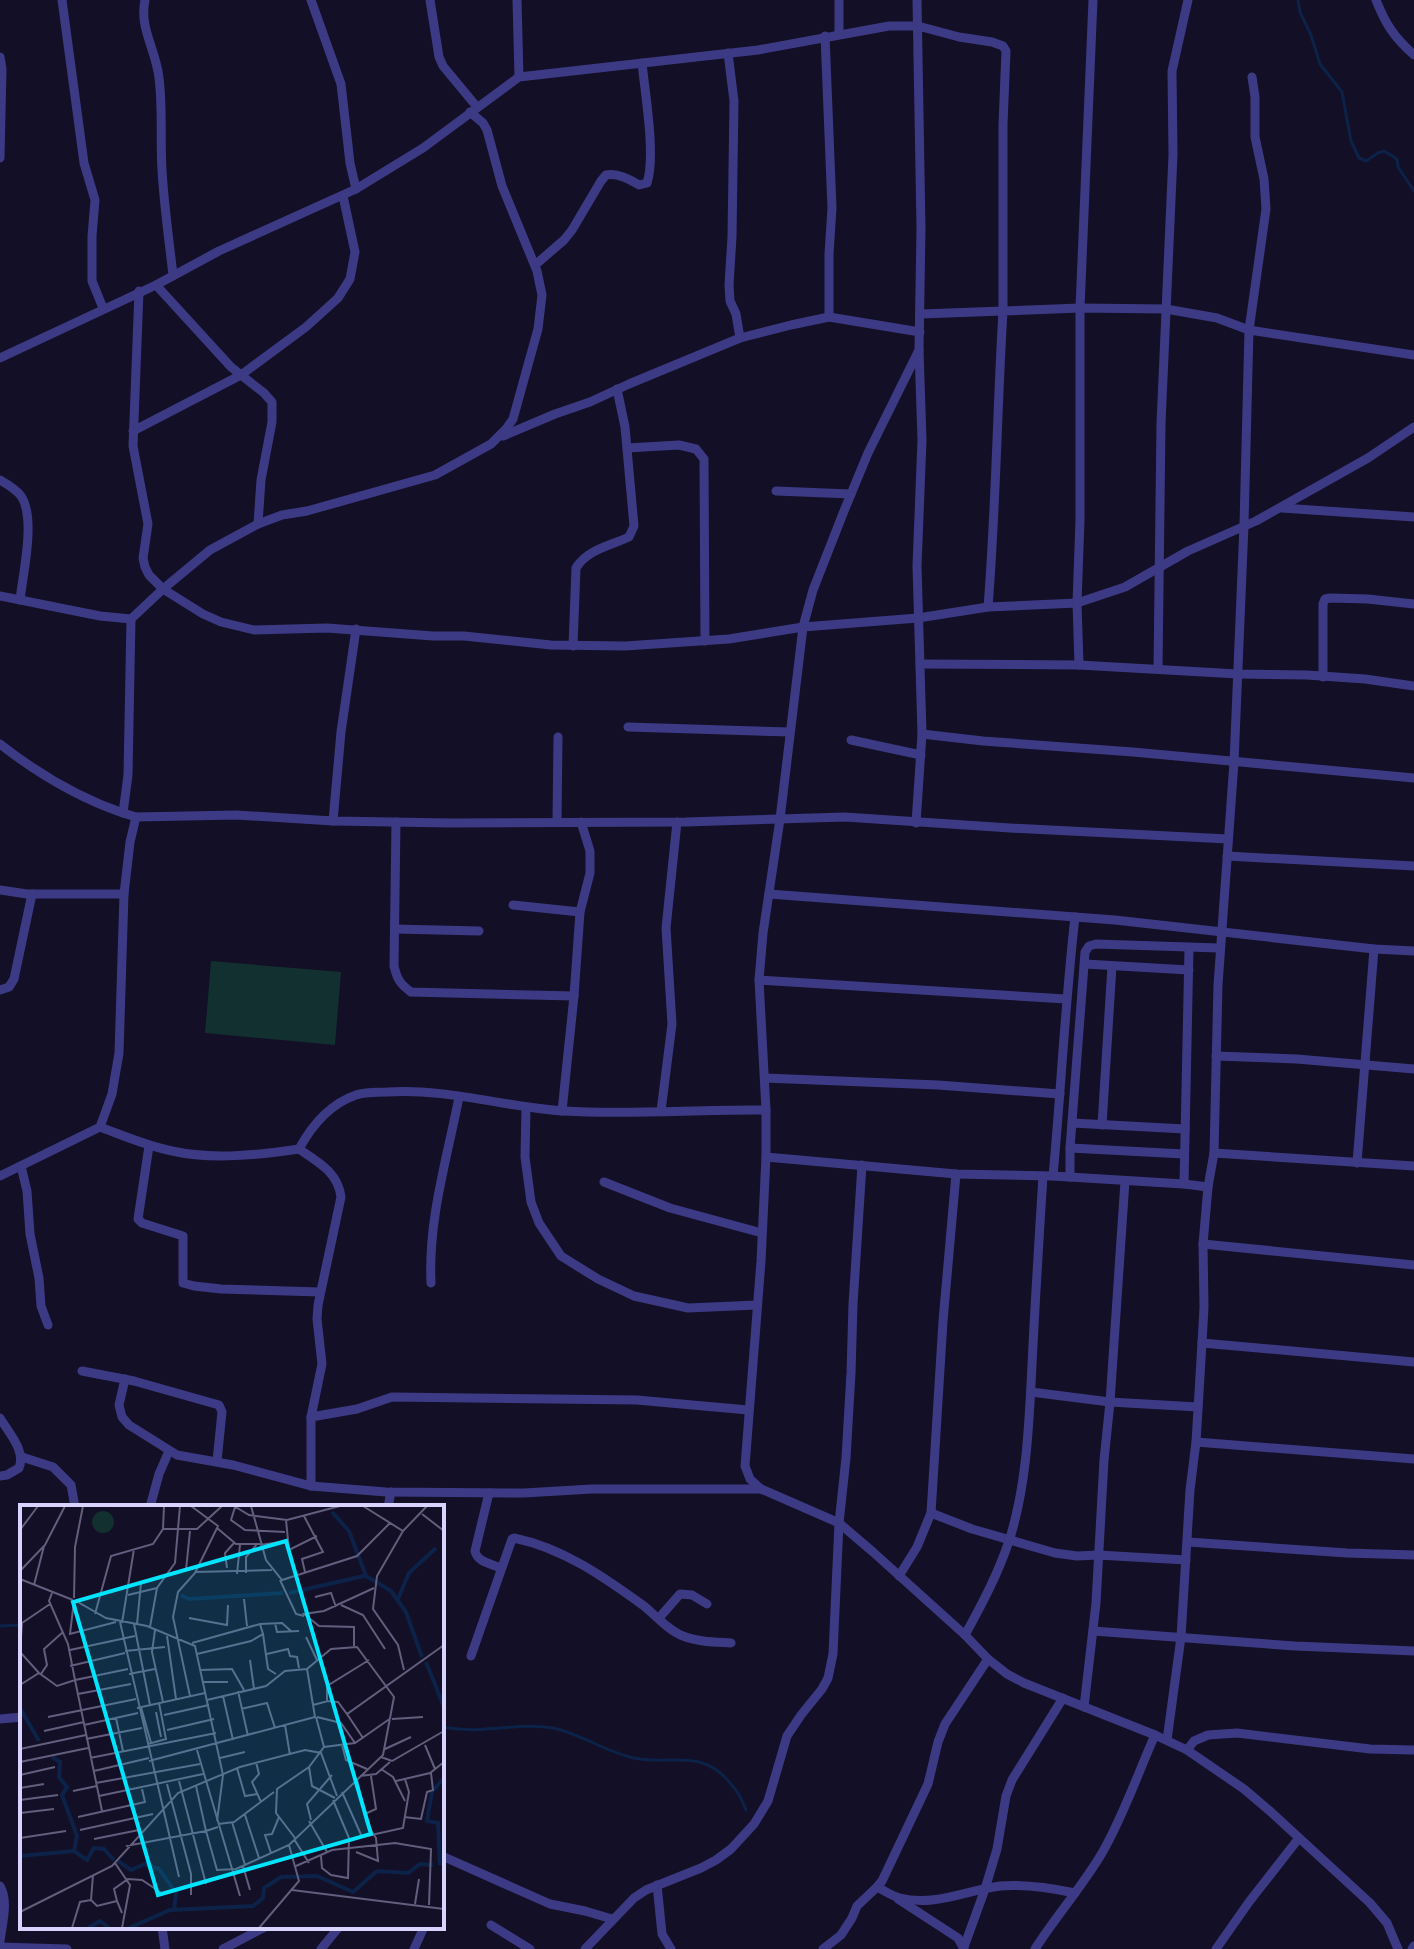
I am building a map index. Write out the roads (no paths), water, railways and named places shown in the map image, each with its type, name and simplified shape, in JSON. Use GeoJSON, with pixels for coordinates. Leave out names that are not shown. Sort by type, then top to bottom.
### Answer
{"type":"FeatureCollection","features":[{"type":"Feature","properties":{"kind":"street"},"geometry":{"type":"LineString","coordinates":[[62,0],[84,163],[95,200],[92,281],[103,308]]}},
{"type":"Feature","properties":{"kind":"street"},"geometry":{"type":"LineString","coordinates":[[145,0],[142,14],[144,26],[157,58],[160,79],[162,169],[173,275]]}},
{"type":"Feature","properties":{"kind":"street"},"geometry":{"type":"LineString","coordinates":[[311,0],[341,84],[356,189]]}},
{"type":"Feature","properties":{"kind":"street"},"geometry":{"type":"LineString","coordinates":[[430,0],[439,57],[485,126],[502,186],[535,265],[542,295],[538,329],[513,419],[499,438]]}},
{"type":"Feature","properties":{"kind":"street"},"geometry":{"type":"LineString","coordinates":[[517,0],[519,77]]}},
{"type":"Feature","properties":{"kind":"street"},"geometry":{"type":"LineString","coordinates":[[839,0],[839,33]]}},
{"type":"Feature","properties":{"kind":"street"},"geometry":{"type":"LineString","coordinates":[[916,823],[922,734],[917,566],[922,440],[917,0]]}},
{"type":"Feature","properties":{"kind":"street"},"geometry":{"type":"LineString","coordinates":[[1079,665],[1080,308],[1093,0]]}},
{"type":"Feature","properties":{"kind":"street"},"geometry":{"type":"LineString","coordinates":[[1158,669],[1161,423],[1173,155],[1172,71],[1188,0]]}},
{"type":"Feature","properties":{"kind":"street"},"geometry":{"type":"LineString","coordinates":[[1376,0],[1388,27],[1414,55]]}},
{"type":"Feature","properties":{"kind":"street"},"geometry":{"type":"LineString","coordinates":[[0,358],[156,285],[219,251],[356,189],[413,154],[519,77],[758,50],[889,26],[918,26],[996,43],[1006,51],[1003,311],[996,500],[988,607]]}},
{"type":"Feature","properties":{"kind":"street"},"geometry":{"type":"LineString","coordinates":[[825,36],[832,208],[829,317]]}},
{"type":"Feature","properties":{"kind":"street"},"geometry":{"type":"LineString","coordinates":[[728,53],[734,101],[729,285],[740,338]]}},
{"type":"Feature","properties":{"kind":"street"},"geometry":{"type":"LineString","coordinates":[[0,57],[0,158]]}},
{"type":"Feature","properties":{"kind":"street"},"geometry":{"type":"LineString","coordinates":[[535,265],[572,230],[606,175],[624,177],[639,185],[647,183],[650,151],[642,63]]}},
{"type":"Feature","properties":{"kind":"street"},"geometry":{"type":"LineString","coordinates":[[1167,1740],[1181,1637],[1196,1442],[1204,1307],[1203,1244],[1214,1153],[1220,930],[1234,762],[1249,330],[1266,209],[1264,179],[1255,137],[1252,77]]}},
{"type":"Feature","properties":{"kind":"street"},"geometry":{"type":"LineString","coordinates":[[133,431],[241,375],[323,313],[346,287],[354,265],[355,252],[343,196]]}},
{"type":"Feature","properties":{"kind":"street"},"geometry":{"type":"LineString","coordinates":[[156,285],[231,367],[269,397],[273,408],[272,422],[261,480],[258,524]]}},
{"type":"Feature","properties":{"kind":"street"},"geometry":{"type":"LineString","coordinates":[[139,291],[133,431],[148,524],[143,558],[149,575],[163,589],[203,614],[254,630],[356,629],[573,646],[625,646],[705,641],[803,627],[918,618],[988,607],[1077,603],[1125,587],[1188,551],[1280,508],[1412,430]]}},
{"type":"Feature","properties":{"kind":"street"},"geometry":{"type":"LineString","coordinates":[[921,314],[1080,308],[1166,309],[1217,318],[1249,330],[1414,355]]}},
{"type":"Feature","properties":{"kind":"street"},"geometry":{"type":"LineString","coordinates":[[123,813],[128,775],[131,619],[210,550],[282,515],[307,511],[435,475],[499,438],[740,338],[829,317],[920,332]]}},
{"type":"Feature","properties":{"kind":"street"},"geometry":{"type":"LineString","coordinates":[[919,350],[868,453],[813,590],[803,627],[759,980],[766,1157],[745,1466],[750,1479],[761,1489],[839,1523],[1007,1674],[1167,1740],[1244,1789],[1380,1915],[1393,1933],[1399,1949],[1411,1948]]}},
{"type":"Feature","properties":{"kind":"street"},"geometry":{"type":"LineString","coordinates":[[573,646],[576,568],[590,553],[626,539],[633,530],[627,448],[617,389]]}},
{"type":"Feature","properties":{"kind":"street"},"geometry":{"type":"LineString","coordinates":[[627,448],[679,445],[696,449],[704,459],[705,641]]}},
{"type":"Feature","properties":{"kind":"street"},"geometry":{"type":"LineString","coordinates":[[0,480],[16,490],[23,498],[25,507],[27,549],[20,600]]}},
{"type":"Feature","properties":{"kind":"street"},"geometry":{"type":"LineString","coordinates":[[776,491],[851,494]]}},
{"type":"Feature","properties":{"kind":"street"},"geometry":{"type":"LineString","coordinates":[[1280,508],[1414,517]]}},
{"type":"Feature","properties":{"kind":"street"},"geometry":{"type":"LineString","coordinates":[[0,596],[100,616],[131,619]]}},
{"type":"Feature","properties":{"kind":"street"},"geometry":{"type":"LineString","coordinates":[[1323,677],[1325,599],[1368,599],[1414,604]]}},
{"type":"Feature","properties":{"kind":"street"},"geometry":{"type":"LineString","coordinates":[[333,821],[341,732],[356,629]]}},
{"type":"Feature","properties":{"kind":"street"},"geometry":{"type":"LineString","coordinates":[[920,664],[1079,665],[1365,679],[1414,686]]}},
{"type":"Feature","properties":{"kind":"street"},"geometry":{"type":"LineString","coordinates":[[628,727],[790,732]]}},
{"type":"Feature","properties":{"kind":"street"},"geometry":{"type":"LineString","coordinates":[[922,734],[1414,778]]}},
{"type":"Feature","properties":{"kind":"street"},"geometry":{"type":"LineString","coordinates":[[557,822],[558,737]]}},
{"type":"Feature","properties":{"kind":"street"},"geometry":{"type":"LineString","coordinates":[[851,740],[921,755]]}},
{"type":"Feature","properties":{"kind":"street"},"geometry":{"type":"LineString","coordinates":[[0,744],[81,796],[136,817],[236,815],[396,822],[677,822],[845,817],[1228,839]]}},
{"type":"Feature","properties":{"kind":"street"},"geometry":{"type":"LineString","coordinates":[[0,1176],[100,1127],[112,1094],[119,1053],[124,894],[136,817]]}},
{"type":"Feature","properties":{"kind":"street"},"geometry":{"type":"LineString","coordinates":[[396,822],[394,966],[398,980],[411,992],[574,996]]}},
{"type":"Feature","properties":{"kind":"street"},"geometry":{"type":"LineString","coordinates":[[562,1111],[580,912],[590,873],[590,859],[581,822]]}},
{"type":"Feature","properties":{"kind":"street"},"geometry":{"type":"LineString","coordinates":[[661,1111],[672,1024],[666,928],[677,822]]}},
{"type":"Feature","properties":{"kind":"street"},"geometry":{"type":"LineString","coordinates":[[1227,856],[1414,866]]}},
{"type":"Feature","properties":{"kind":"street"},"geometry":{"type":"LineString","coordinates":[[0,890],[32,894],[124,894]]}},
{"type":"Feature","properties":{"kind":"street"},"geometry":{"type":"LineString","coordinates":[[0,990],[9,987],[14,979],[32,894]]}},
{"type":"Feature","properties":{"kind":"street"},"geometry":{"type":"LineString","coordinates":[[769,894],[1075,917],[1414,951]]}},
{"type":"Feature","properties":{"kind":"street"},"geometry":{"type":"LineString","coordinates":[[513,905],[580,912]]}},
{"type":"Feature","properties":{"kind":"street"},"geometry":{"type":"LineString","coordinates":[[965,1635],[990,1591],[1010,1540],[1023,1476],[1048,1176],[1060,1094],[1075,917]]}},
{"type":"Feature","properties":{"kind":"street"},"geometry":{"type":"LineString","coordinates":[[395,929],[479,931]]}},
{"type":"Feature","properties":{"kind":"street"},"geometry":{"type":"LineString","coordinates":[[1070,1177],[1085,952],[1089,946],[1096,944],[1219,948]]}},
{"type":"Feature","properties":{"kind":"street"},"geometry":{"type":"LineString","coordinates":[[1184,1184],[1189,948]]}},
{"type":"Feature","properties":{"kind":"street"},"geometry":{"type":"LineString","coordinates":[[1357,1163],[1374,949]]}},
{"type":"Feature","properties":{"kind":"street"},"geometry":{"type":"LineString","coordinates":[[1085,964],[1189,970]]}},
{"type":"Feature","properties":{"kind":"street"},"geometry":{"type":"LineString","coordinates":[[1102,1125],[1112,966]]}},
{"type":"Feature","properties":{"kind":"street"},"geometry":{"type":"LineString","coordinates":[[759,980],[1066,999]]}},
{"type":"Feature","properties":{"kind":"street"},"geometry":{"type":"LineString","coordinates":[[1216,1056],[1285,1058],[1414,1069]]}},
{"type":"Feature","properties":{"kind":"street"},"geometry":{"type":"LineString","coordinates":[[765,1078],[1060,1094]]}},
{"type":"Feature","properties":{"kind":"street"},"geometry":{"type":"LineString","coordinates":[[299,1149],[326,1113],[357,1095],[405,1091],[562,1111],[766,1110]]}},
{"type":"Feature","properties":{"kind":"street"},"geometry":{"type":"LineString","coordinates":[[431,1283],[435,1206],[459,1097]]}},
{"type":"Feature","properties":{"kind":"street"},"geometry":{"type":"LineString","coordinates":[[526,1107],[525,1157],[531,1202],[539,1223],[555,1249],[567,1261],[634,1296],[688,1308],[757,1305]]}},
{"type":"Feature","properties":{"kind":"street"},"geometry":{"type":"LineString","coordinates":[[1072,1123],[1185,1129]]}},
{"type":"Feature","properties":{"kind":"street"},"geometry":{"type":"LineString","coordinates":[[100,1127],[149,1146],[189,1154],[299,1149],[330,1171],[340,1188],[340,1204],[317,1319],[323,1355],[311,1417],[311,1486]]}},
{"type":"Feature","properties":{"kind":"street"},"geometry":{"type":"LineString","coordinates":[[149,1146],[138,1219],[183,1236],[183,1283],[221,1289],[320,1292]]}},
{"type":"Feature","properties":{"kind":"street"},"geometry":{"type":"LineString","coordinates":[[1070,1148],[1184,1154]]}},
{"type":"Feature","properties":{"kind":"street"},"geometry":{"type":"LineString","coordinates":[[1214,1153],[1414,1166]]}},
{"type":"Feature","properties":{"kind":"street"},"geometry":{"type":"LineString","coordinates":[[766,1157],[956,1174],[1070,1177],[1208,1187]]}},
{"type":"Feature","properties":{"kind":"street"},"geometry":{"type":"LineString","coordinates":[[585,1949],[634,1898],[716,1860],[744,1835],[763,1811],[787,1736],[822,1689],[831,1669],[862,1165]]}},
{"type":"Feature","properties":{"kind":"street"},"geometry":{"type":"LineString","coordinates":[[21,1166],[27,1191],[41,1306],[48,1325]]}},
{"type":"Feature","properties":{"kind":"street"},"geometry":{"type":"LineString","coordinates":[[899,1576],[921,1539],[931,1513],[956,1174]]}},
{"type":"Feature","properties":{"kind":"street"},"geometry":{"type":"LineString","coordinates":[[1084,1707],[1093,1631],[1125,1181]]}},
{"type":"Feature","properties":{"kind":"street"},"geometry":{"type":"LineString","coordinates":[[604,1182],[670,1208],[762,1233]]}},
{"type":"Feature","properties":{"kind":"street"},"geometry":{"type":"LineString","coordinates":[[1203,1244],[1414,1265]]}},
{"type":"Feature","properties":{"kind":"street"},"geometry":{"type":"LineString","coordinates":[[1202,1343],[1414,1362]]}},
{"type":"Feature","properties":{"kind":"street"},"geometry":{"type":"LineString","coordinates":[[82,1371],[125,1379],[219,1405],[222,1412],[217,1461]]}},
{"type":"Feature","properties":{"kind":"street"},"geometry":{"type":"LineString","coordinates":[[125,1379],[119,1405],[122,1417],[169,1451],[311,1486],[391,1492],[489,1493],[551,1493],[592,1489],[761,1489]]}},
{"type":"Feature","properties":{"kind":"street"},"geometry":{"type":"LineString","coordinates":[[1031,1392],[1110,1402],[1198,1407]]}},
{"type":"Feature","properties":{"kind":"street"},"geometry":{"type":"LineString","coordinates":[[311,1417],[357,1409],[383,1399],[408,1397],[637,1400],[748,1410]]}},
{"type":"Feature","properties":{"kind":"street"},"geometry":{"type":"LineString","coordinates":[[0,1418],[22,1457],[19,1468],[0,1476]]}},
{"type":"Feature","properties":{"kind":"street"},"geometry":{"type":"LineString","coordinates":[[1196,1442],[1414,1459]]}},
{"type":"Feature","properties":{"kind":"street"},"geometry":{"type":"LineString","coordinates":[[151,1505],[169,1451]]}},
{"type":"Feature","properties":{"kind":"street"},"geometry":{"type":"LineString","coordinates":[[22,1457],[53,1467],[71,1485],[75,1505]]}},
{"type":"Feature","properties":{"kind":"street"},"geometry":{"type":"LineString","coordinates":[[388,1505],[391,1492]]}},
{"type":"Feature","properties":{"kind":"street"},"geometry":{"type":"LineString","coordinates":[[489,1493],[475,1551],[479,1559],[501,1568]]}},
{"type":"Feature","properties":{"kind":"street"},"geometry":{"type":"LineString","coordinates":[[931,1513],[972,1529],[1055,1553],[1186,1560]]}},
{"type":"Feature","properties":{"kind":"street"},"geometry":{"type":"LineString","coordinates":[[471,1656],[512,1539],[516,1538],[575,1559],[682,1636],[731,1643]]}},
{"type":"Feature","properties":{"kind":"street"},"geometry":{"type":"LineString","coordinates":[[1188,1542],[1414,1555]]}},
{"type":"Feature","properties":{"kind":"street"},"geometry":{"type":"LineString","coordinates":[[659,1618],[680,1594],[692,1595],[707,1604]]}},
{"type":"Feature","properties":{"kind":"street"},"geometry":{"type":"LineString","coordinates":[[1093,1631],[1310,1647],[1414,1651]]}},
{"type":"Feature","properties":{"kind":"street"},"geometry":{"type":"LineString","coordinates":[[823,1949],[841,1935],[857,1906],[877,1887],[928,1784],[945,1724],[988,1659]]}},
{"type":"Feature","properties":{"kind":"street"},"geometry":{"type":"LineString","coordinates":[[964,1948],[997,1849],[1006,1796],[1012,1780],[1063,1698]]}},
{"type":"Feature","properties":{"kind":"street"},"geometry":{"type":"LineString","coordinates":[[0,1719],[20,1717]]}},
{"type":"Feature","properties":{"kind":"street"},"geometry":{"type":"LineString","coordinates":[[1187,1750],[1200,1738],[1219,1733],[1272,1736],[1370,1749],[1414,1750]]}},
{"type":"Feature","properties":{"kind":"street"},"geometry":{"type":"LineString","coordinates":[[1035,1949],[1104,1849],[1155,1735]]}},
{"type":"Feature","properties":{"kind":"street"},"geometry":{"type":"LineString","coordinates":[[1216,1949],[1299,1838]]}},
{"type":"Feature","properties":{"kind":"street"},"geometry":{"type":"LineString","coordinates":[[444,1857],[544,1901],[612,1919]]}},
{"type":"Feature","properties":{"kind":"street"},"geometry":{"type":"LineString","coordinates":[[657,1885],[660,1926],[666,1947]]}},
{"type":"Feature","properties":{"kind":"street"},"geometry":{"type":"LineString","coordinates":[[0,1886],[4,1893],[0,1944],[67,1949]]}},
{"type":"Feature","properties":{"kind":"street"},"geometry":{"type":"LineString","coordinates":[[893,1896],[907,1899],[942,1898],[1002,1886],[1051,1888],[1075,1893]]}},
{"type":"Feature","properties":{"kind":"street"},"geometry":{"type":"LineString","coordinates":[[877,1887],[958,1938],[964,1948]]}},
{"type":"Feature","properties":{"kind":"street"},"geometry":{"type":"LineString","coordinates":[[491,1925],[530,1949]]}},
{"type":"Feature","properties":{"kind":"street"},"geometry":{"type":"LineString","coordinates":[[162,1929],[165,1949]]}},
{"type":"Feature","properties":{"kind":"street"},"geometry":{"type":"LineString","coordinates":[[223,1949],[261,1929]]}},
{"type":"Feature","properties":{"kind":"street"},"geometry":{"type":"LineString","coordinates":[[321,1949],[337,1929]]}},
{"type":"Feature","properties":{"kind":"street"},"geometry":{"type":"LineString","coordinates":[[414,1949],[422,1929]]}},
{"type":"Feature","properties":{"kind":"waterway"},"geometry":{"type":"LineString","coordinates":[[1298,0],[1320,64],[1342,92],[1351,141],[1359,158],[1366,161],[1384,151],[1397,159],[1398,167],[1414,191]]}},
{"type":"Feature","properties":{"kind":"waterway"},"geometry":{"type":"LineString","coordinates":[[0,1626],[20,1625]]}},
{"type":"Feature","properties":{"kind":"waterway"},"geometry":{"type":"LineString","coordinates":[[444,1727],[469,1730],[527,1726],[553,1728],[634,1758],[686,1760],[709,1765],[736,1790],[746,1810]]}}]}
